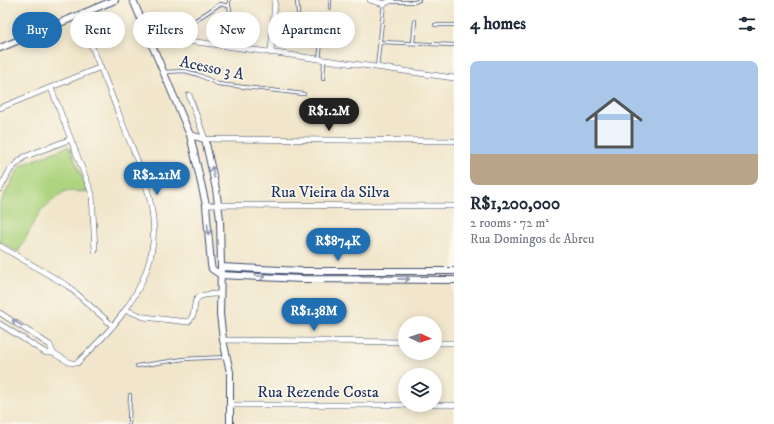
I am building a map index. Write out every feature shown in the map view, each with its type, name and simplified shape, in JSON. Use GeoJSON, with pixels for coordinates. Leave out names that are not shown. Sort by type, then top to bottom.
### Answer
{"type":"FeatureCollection","features":[{"type":"Feature","properties":{"kind":"street"},"geometry":{"type":"LineString","coordinates":[[88,12],[115,0]]}},
{"type":"Feature","properties":{"kind":"street"},"geometry":{"type":"LineString","coordinates":[[133,0],[138,12]]}},
{"type":"Feature","properties":{"kind":"street"},"geometry":{"type":"LineString","coordinates":[[271,53],[275,0]]}},
{"type":"Feature","properties":{"kind":"street"},"geometry":{"type":"LineString","coordinates":[[370,0],[384,4],[392,1]]}},
{"type":"Feature","properties":{"kind":"street"},"geometry":{"type":"LineString","coordinates":[[0,48],[70,20]]}},
{"type":"Feature","properties":{"kind":"street"},"geometry":{"type":"LineString","coordinates":[[198,42],[454,78]]}},
{"type":"Feature","properties":{"kind":"street"},"geometry":{"type":"LineString","coordinates":[[0,324],[46,353],[53,353],[71,363],[78,361],[113,326],[126,310],[141,282],[151,255],[153,243],[152,215],[142,174],[92,48]]}},
{"type":"Feature","properties":{"kind":"street"},"geometry":{"type":"LineString","coordinates":[[153,48],[190,135],[206,206],[212,269],[221,275],[302,279],[454,280]]}},
{"type":"Feature","properties":{"kind":"street"},"geometry":{"type":"LineString","coordinates":[[0,108],[100,67]]}},
{"type":"Feature","properties":{"kind":"street"},"geometry":{"type":"LineString","coordinates":[[51,88],[92,194],[94,250]]}},
{"type":"Feature","properties":{"kind":"street"},"geometry":{"type":"LineString","coordinates":[[189,95],[205,139],[218,205],[221,267],[220,325],[230,372],[230,424]]}},
{"type":"Feature","properties":{"kind":"street"},"geometry":{"type":"LineString","coordinates":[[190,135],[205,139],[454,141]]}},
{"type":"Feature","properties":{"kind":"street"},"geometry":{"type":"LineString","coordinates":[[0,189],[10,170],[20,159],[71,139]]}},
{"type":"Feature","properties":{"kind":"street","name":"Rua Vieira da Silva"},"geometry":{"type":"LineString","coordinates":[[206,206],[454,206]]}},
{"type":"Feature","properties":{"kind":"street"},"geometry":{"type":"LineString","coordinates":[[0,246],[68,286],[113,326]]}},
{"type":"Feature","properties":{"kind":"street"},"geometry":{"type":"LineString","coordinates":[[221,267],[302,271],[454,271]]}},
{"type":"Feature","properties":{"kind":"street"},"geometry":{"type":"LineString","coordinates":[[302,271],[302,279]]}},
{"type":"Feature","properties":{"kind":"street"},"geometry":{"type":"LineString","coordinates":[[380,271],[380,279]]}},
{"type":"Feature","properties":{"kind":"street"},"geometry":{"type":"LineString","coordinates":[[126,310],[144,317],[188,322],[191,319],[194,304],[198,297],[203,295],[220,294]]}},
{"type":"Feature","properties":{"kind":"street"},"geometry":{"type":"LineString","coordinates":[[0,312],[50,345],[53,353]]}},
{"type":"Feature","properties":{"kind":"street"},"geometry":{"type":"LineString","coordinates":[[24,338],[29,330]]}},
{"type":"Feature","properties":{"kind":"street"},"geometry":{"type":"LineString","coordinates":[[223,340],[398,342]]}},
{"type":"Feature","properties":{"kind":"street"},"geometry":{"type":"LineString","coordinates":[[442,343],[454,343]]}},
{"type":"Feature","properties":{"kind":"street","name":"Rua Rezende Costa"},"geometry":{"type":"LineString","coordinates":[[231,405],[398,405]]}},
{"type":"Feature","properties":{"kind":"street"},"geometry":{"type":"LineString","coordinates":[[442,405],[454,405]]}},
{"type":"Feature","properties":{"kind":"lane"},"geometry":{"type":"LineString","coordinates":[[229,0],[230,11]]}},
{"type":"Feature","properties":{"kind":"lane"},"geometry":{"type":"LineString","coordinates":[[296,0],[298,12]]}},
{"type":"Feature","properties":{"kind":"lane"},"geometry":{"type":"LineString","coordinates":[[330,0],[330,8]]}},
{"type":"Feature","properties":{"kind":"lane"},"geometry":{"type":"LineString","coordinates":[[392,1],[415,2],[419,0]]}},
{"type":"Feature","properties":{"kind":"lane"},"geometry":{"type":"LineString","coordinates":[[198,18],[220,4],[229,6]]}},
{"type":"Feature","properties":{"kind":"lane"},"geometry":{"type":"LineString","coordinates":[[376,68],[384,4]]}},
{"type":"Feature","properties":{"kind":"lane"},"geometry":{"type":"LineString","coordinates":[[413,42],[415,22]]}},
{"type":"Feature","properties":{"kind":"lane"},"geometry":{"type":"LineString","coordinates":[[435,25],[454,25]]}},
{"type":"Feature","properties":{"kind":"lane"},"geometry":{"type":"LineString","coordinates":[[380,42],[413,42],[454,45]]}},
{"type":"Feature","properties":{"kind":"lane"},"geometry":{"type":"LineString","coordinates":[[322,48],[323,79]]}},
{"type":"Feature","properties":{"kind":"lane","name":"Acesso 3 A"},"geometry":{"type":"LineString","coordinates":[[163,72],[185,71],[199,75],[218,84],[304,94]]}},
{"type":"Feature","properties":{"kind":"lane"},"geometry":{"type":"LineString","coordinates":[[137,366],[184,359],[228,357]]}},
{"type":"Feature","properties":{"kind":"lane"},"geometry":{"type":"LineString","coordinates":[[129,424],[130,395]]}},
{"type":"Feature","properties":{"kind":"green space"},"geometry":{"type":"Polygon","coordinates":[[[69,146],[88,192],[65,191],[41,210],[18,252],[0,242],[0,203],[20,166],[69,146]]]}}]}
